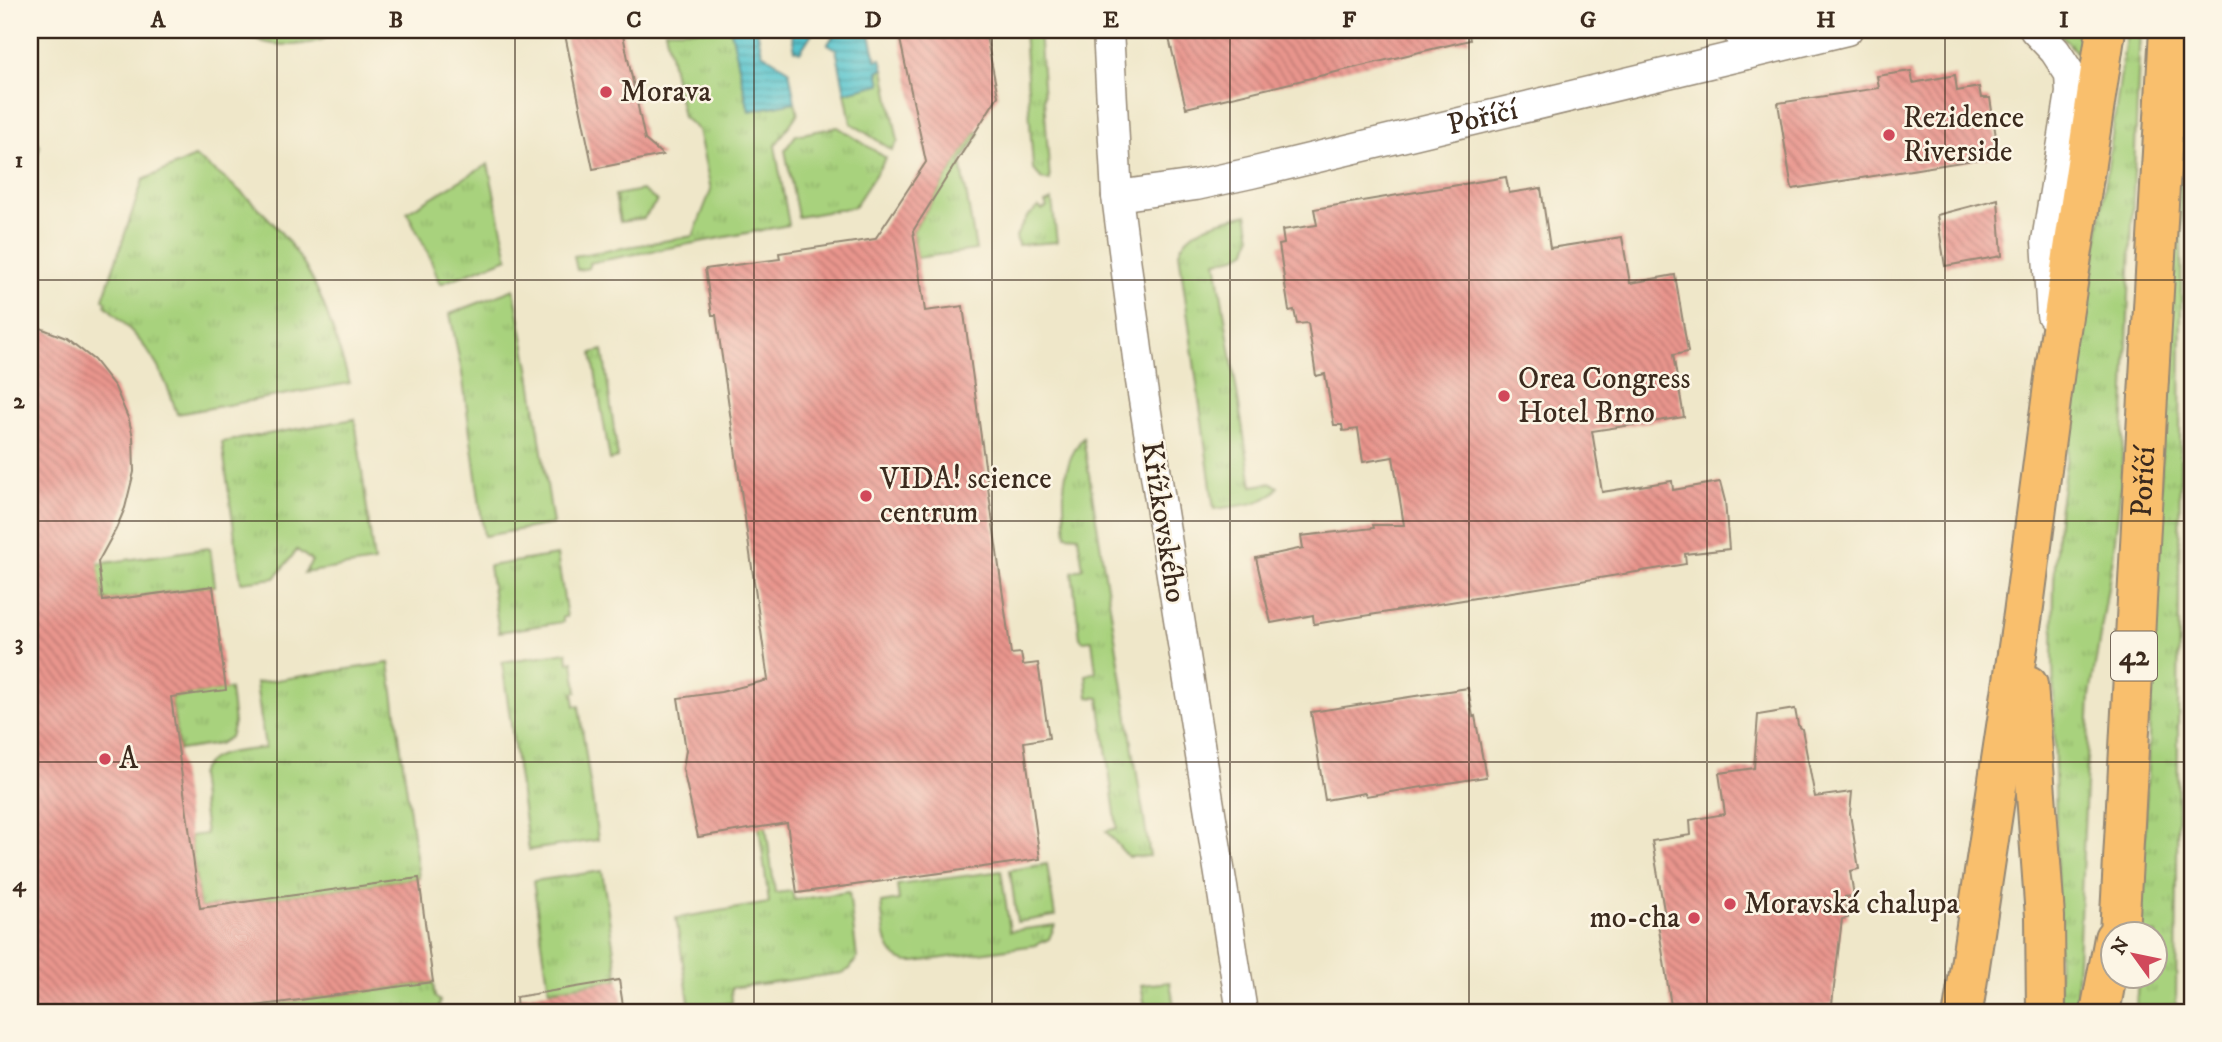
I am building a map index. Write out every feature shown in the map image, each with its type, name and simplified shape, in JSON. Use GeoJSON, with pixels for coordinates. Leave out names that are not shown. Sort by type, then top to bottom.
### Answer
{"type":"FeatureCollection","features":[{"type":"Feature","properties":{"kind":"main road"},"geometry":{"type":"LineString","coordinates":[[1963,1012],[2106,30]]}},
{"type":"Feature","properties":{"kind":"main road","name":"Poříčí"},"geometry":{"type":"LineString","coordinates":[[2117,920],[2169,30]]}},
{"type":"Feature","properties":{"kind":"main road"},"geometry":{"type":"LineString","coordinates":[[2023,614],[2045,917],[2046,1012]]}},
{"type":"Feature","properties":{"kind":"main road","name":"42"},"geometry":{"type":"LineString","coordinates":[[2100,1012],[2104,990]]}},
{"type":"Feature","properties":{"kind":"main road"},"geometry":{"type":"LineString","coordinates":[[2115,1012],[2116,990]]}},
{"type":"Feature","properties":{"kind":"street","name":"Křížkovského"},"geometry":{"type":"LineString","coordinates":[[1108,30],[1117,196],[1149,433],[1242,1012]]}},
{"type":"Feature","properties":{"kind":"street","name":"Poříčí"},"geometry":{"type":"LineString","coordinates":[[1117,196],[1196,185],[1251,173],[1743,42],[1847,30]]}},
{"type":"Feature","properties":{"kind":"street"},"geometry":{"type":"LineString","coordinates":[[2035,30],[2055,51],[2070,74],[2071,93],[2047,241],[2056,363]]}},
{"type":"Feature","properties":{"kind":"green space"},"geometry":{"type":"Polygon","coordinates":[[[235,30],[343,30],[317,41],[289,45],[261,41],[235,30]]]}},
{"type":"Feature","properties":{"kind":"green space"},"geometry":{"type":"Polygon","coordinates":[[[665,30],[731,30],[749,111],[795,102],[798,113],[775,146],[789,225],[589,263],[589,268],[577,270],[574,256],[693,236],[711,190],[698,130],[683,117],[665,30]]]}},
{"type":"Feature","properties":{"kind":"green space"},"geometry":{"type":"Polygon","coordinates":[[[1024,30],[1039,30],[1050,181],[1042,179],[1033,169],[1024,30]]]}},
{"type":"Feature","properties":{"kind":"green space"},"geometry":{"type":"Polygon","coordinates":[[[2056,30],[2085,30],[2082,53],[2079,55],[2056,30]]]}},
{"type":"Feature","properties":{"kind":"green space"},"geometry":{"type":"Polygon","coordinates":[[[2127,30],[2140,30],[2121,486],[2113,557],[2090,696],[2076,1007],[2059,1007],[2053,657],[2058,520],[2127,30]]]}},
{"type":"Feature","properties":{"kind":"green space"},"geometry":{"type":"Polygon","coordinates":[[[2183,30],[2176,1012],[2136,1012],[2137,990],[2170,990],[2170,920],[2141,920],[2183,30]]]}},
{"type":"Feature","properties":{"kind":"green space"},"geometry":{"type":"Polygon","coordinates":[[[884,69],[898,141],[892,150],[851,123],[845,92],[880,84],[878,71],[884,69]]]}},
{"type":"Feature","properties":{"kind":"green space"},"geometry":{"type":"Polygon","coordinates":[[[838,127],[886,158],[854,207],[798,217],[785,150],[796,135],[838,127]]]}},
{"type":"Feature","properties":{"kind":"green space"},"geometry":{"type":"Polygon","coordinates":[[[976,131],[979,134],[961,162],[976,250],[917,258],[913,231],[976,131]]]}},
{"type":"Feature","properties":{"kind":"green space"},"geometry":{"type":"Polygon","coordinates":[[[30,132],[40,146],[30,178],[30,132]]]}},
{"type":"Feature","properties":{"kind":"green space"},"geometry":{"type":"Polygon","coordinates":[[[195,157],[233,185],[268,217],[297,254],[320,296],[350,383],[177,414],[165,381],[150,354],[131,330],[105,305],[107,302],[103,299],[143,180],[195,157]]]}},
{"type":"Feature","properties":{"kind":"green space"},"geometry":{"type":"Polygon","coordinates":[[[488,164],[508,258],[440,284],[407,212],[488,164]]]}},
{"type":"Feature","properties":{"kind":"green space"},"geometry":{"type":"Polygon","coordinates":[[[642,190],[657,201],[644,218],[620,222],[615,195],[642,190]]]}},
{"type":"Feature","properties":{"kind":"green space"},"geometry":{"type":"Polygon","coordinates":[[[1052,200],[1057,242],[1018,245],[1016,236],[1027,217],[1039,207],[1042,210],[1047,207],[1045,203],[1052,200]]]}},
{"type":"Feature","properties":{"kind":"green space"},"geometry":{"type":"Polygon","coordinates":[[[1247,214],[1251,237],[1247,250],[1236,257],[1216,261],[1252,486],[1272,483],[1278,487],[1258,502],[1214,509],[1179,252],[1190,236],[1198,230],[1247,214]]]}},
{"type":"Feature","properties":{"kind":"green space"},"geometry":{"type":"Polygon","coordinates":[[[514,289],[553,524],[484,536],[462,373],[450,314],[514,289]]]}},
{"type":"Feature","properties":{"kind":"green space"},"geometry":{"type":"Polygon","coordinates":[[[603,350],[618,458],[610,460],[592,353],[603,350]]]}},
{"type":"Feature","properties":{"kind":"green space"},"geometry":{"type":"Polygon","coordinates":[[[355,419],[374,562],[304,573],[312,561],[297,550],[275,578],[241,582],[222,442],[355,419]]]}},
{"type":"Feature","properties":{"kind":"green space"},"geometry":{"type":"Polygon","coordinates":[[[1083,437],[1150,856],[1128,857],[1106,831],[1117,828],[1099,698],[1088,697],[1086,675],[1096,672],[1092,640],[1083,641],[1080,638],[1072,572],[1083,568],[1078,536],[1066,535],[1064,509],[1066,472],[1075,448],[1083,437]]]}},
{"type":"Feature","properties":{"kind":"green space"},"geometry":{"type":"Polygon","coordinates":[[[210,548],[215,586],[103,601],[97,564],[210,548]]]}},
{"type":"Feature","properties":{"kind":"green space"},"geometry":{"type":"Polygon","coordinates":[[[557,555],[567,617],[563,617],[563,622],[499,632],[489,566],[557,555]]]}},
{"type":"Feature","properties":{"kind":"green space"},"geometry":{"type":"Polygon","coordinates":[[[567,652],[568,662],[573,661],[577,692],[573,693],[575,706],[579,706],[598,840],[529,850],[502,662],[567,652]]]}},
{"type":"Feature","properties":{"kind":"green space"},"geometry":{"type":"Polygon","coordinates":[[[389,663],[419,878],[200,908],[190,836],[206,834],[199,775],[210,760],[218,756],[265,748],[256,683],[389,663]]]}},
{"type":"Feature","properties":{"kind":"green space"},"geometry":{"type":"Polygon","coordinates":[[[230,689],[234,723],[230,737],[219,744],[179,750],[171,697],[230,689]]]}},
{"type":"Feature","properties":{"kind":"green space"},"geometry":{"type":"Polygon","coordinates":[[[754,787],[761,790],[775,893],[792,891],[794,900],[849,892],[857,958],[850,969],[842,973],[731,988],[732,1003],[690,1008],[676,918],[769,903],[754,787]]]}},
{"type":"Feature","properties":{"kind":"green space"},"geometry":{"type":"Polygon","coordinates":[[[1047,864],[1055,916],[1017,922],[1010,870],[1047,864]]]}},
{"type":"Feature","properties":{"kind":"green space"},"geometry":{"type":"Polygon","coordinates":[[[602,871],[618,979],[549,990],[533,881],[602,871]]]}},
{"type":"Feature","properties":{"kind":"green space"},"geometry":{"type":"Polygon","coordinates":[[[1001,871],[1010,931],[1055,925],[1049,939],[1036,945],[915,962],[896,957],[884,932],[881,903],[899,900],[897,885],[1001,871]]]}},
{"type":"Feature","properties":{"kind":"green space"},"geometry":{"type":"Polygon","coordinates":[[[433,982],[435,997],[440,1001],[438,1012],[211,1012],[433,982]]]}},
{"type":"Feature","properties":{"kind":"green space"},"geometry":{"type":"Polygon","coordinates":[[[1170,982],[1175,1012],[1159,1012],[1158,1006],[1145,1007],[1141,985],[1170,982]]]}},
{"type":"Feature","properties":{"kind":"water"},"geometry":{"type":"Polygon","coordinates":[[[731,30],[757,30],[762,53],[789,70],[795,102],[749,111],[731,30]]]}},
{"type":"Feature","properties":{"kind":"water"},"geometry":{"type":"Polygon","coordinates":[[[791,30],[814,30],[800,52],[795,50],[791,30]]]}},
{"type":"Feature","properties":{"kind":"water"},"geometry":{"type":"Polygon","coordinates":[[[837,30],[869,30],[876,60],[881,59],[884,69],[878,71],[881,84],[845,92],[836,49],[828,44],[837,30]]]}},
{"type":"Feature","properties":{"kind":"building","name":"Morava"},"geometry":{"type":"Polygon","coordinates":[[[564,30],[622,30],[645,140],[663,155],[593,169],[564,30]]]}},
{"type":"Feature","properties":{"kind":"building","name":"VIDA! science centrum"},"geometry":{"type":"Polygon","coordinates":[[[898,30],[985,30],[998,96],[913,231],[925,311],[963,306],[1011,654],[1021,653],[1023,665],[1038,663],[1049,738],[1024,742],[1040,859],[797,893],[787,823],[698,837],[683,769],[686,750],[678,698],[721,692],[768,680],[716,315],[712,315],[705,269],[780,259],[779,253],[875,239],[926,162],[898,30]]]}},
{"type":"Feature","properties":{"kind":"building"},"geometry":{"type":"Polygon","coordinates":[[[1167,30],[1468,30],[1470,40],[1186,108],[1167,30]]]}},
{"type":"Feature","properties":{"kind":"building","name":"Rezidence Riverside"},"geometry":{"type":"Polygon","coordinates":[[[1911,71],[1913,83],[1955,75],[1957,91],[1979,87],[1981,98],[1990,98],[1999,156],[1792,189],[1778,103],[1879,88],[1877,76],[1911,71]]]}},
{"type":"Feature","properties":{"kind":"building","name":"Orea Congress Hotel Brno"},"geometry":{"type":"Polygon","coordinates":[[[1506,177],[1509,193],[1541,188],[1550,248],[1622,237],[1630,283],[1675,275],[1688,352],[1673,355],[1684,417],[1592,431],[1602,492],[1672,481],[1673,490],[1720,482],[1725,501],[1729,549],[1685,554],[1686,564],[1314,624],[1313,615],[1271,623],[1256,558],[1303,548],[1301,536],[1374,528],[1373,525],[1404,525],[1393,457],[1363,462],[1358,429],[1343,431],[1342,425],[1334,425],[1325,374],[1316,376],[1308,323],[1297,324],[1294,310],[1289,311],[1279,245],[1284,244],[1282,230],[1317,225],[1314,209],[1506,177]]]}},
{"type":"Feature","properties":{"kind":"building"},"geometry":{"type":"Polygon","coordinates":[[[1998,199],[2002,256],[1945,266],[1937,215],[1998,199]]]}},
{"type":"Feature","properties":{"kind":"building","name":"A"},"geometry":{"type":"Polygon","coordinates":[[[30,324],[66,338],[94,360],[115,387],[129,420],[133,437],[134,472],[125,508],[98,562],[103,601],[213,586],[226,690],[171,697],[200,908],[419,878],[433,982],[211,1012],[30,1012],[30,324]]]}},
{"type":"Feature","properties":{"kind":"building"},"geometry":{"type":"Polygon","coordinates":[[[1468,688],[1486,777],[1325,800],[1311,712],[1468,688]]]}},
{"type":"Feature","properties":{"kind":"building"},"geometry":{"type":"Polygon","coordinates":[[[1795,709],[1798,725],[1802,729],[1815,797],[1852,792],[1850,814],[1859,869],[1850,871],[1854,896],[1845,897],[1848,918],[1842,919],[1832,1004],[1781,1012],[1672,1012],[1657,917],[1665,916],[1652,841],[1691,835],[1690,820],[1725,814],[1719,773],[1754,768],[1758,715],[1795,709]]]}},
{"type":"Feature","properties":{"kind":"building"},"geometry":{"type":"Polygon","coordinates":[[[619,980],[624,1012],[517,1012],[516,997],[619,980]]]}},
{"type":"Feature","properties":{"kind":"place","name":"Morava"},"geometry":{"type":"Point","coordinates":[606,92]}},
{"type":"Feature","properties":{"kind":"place","name":"Rezidence Riverside"},"geometry":{"type":"Point","coordinates":[1889,135]}},
{"type":"Feature","properties":{"kind":"place","name":"Orea Congress Hotel Brno"},"geometry":{"type":"Point","coordinates":[1504,396]}},
{"type":"Feature","properties":{"kind":"place","name":"VIDA! science centrum"},"geometry":{"type":"Point","coordinates":[866,496]}},
{"type":"Feature","properties":{"kind":"place","name":"A"},"geometry":{"type":"Point","coordinates":[105,759]}},
{"type":"Feature","properties":{"kind":"place","name":"Moravská chalupa"},"geometry":{"type":"Point","coordinates":[1730,904]}},
{"type":"Feature","properties":{"kind":"place","name":"mo-cha"},"geometry":{"type":"Point","coordinates":[1694,918]}}]}
